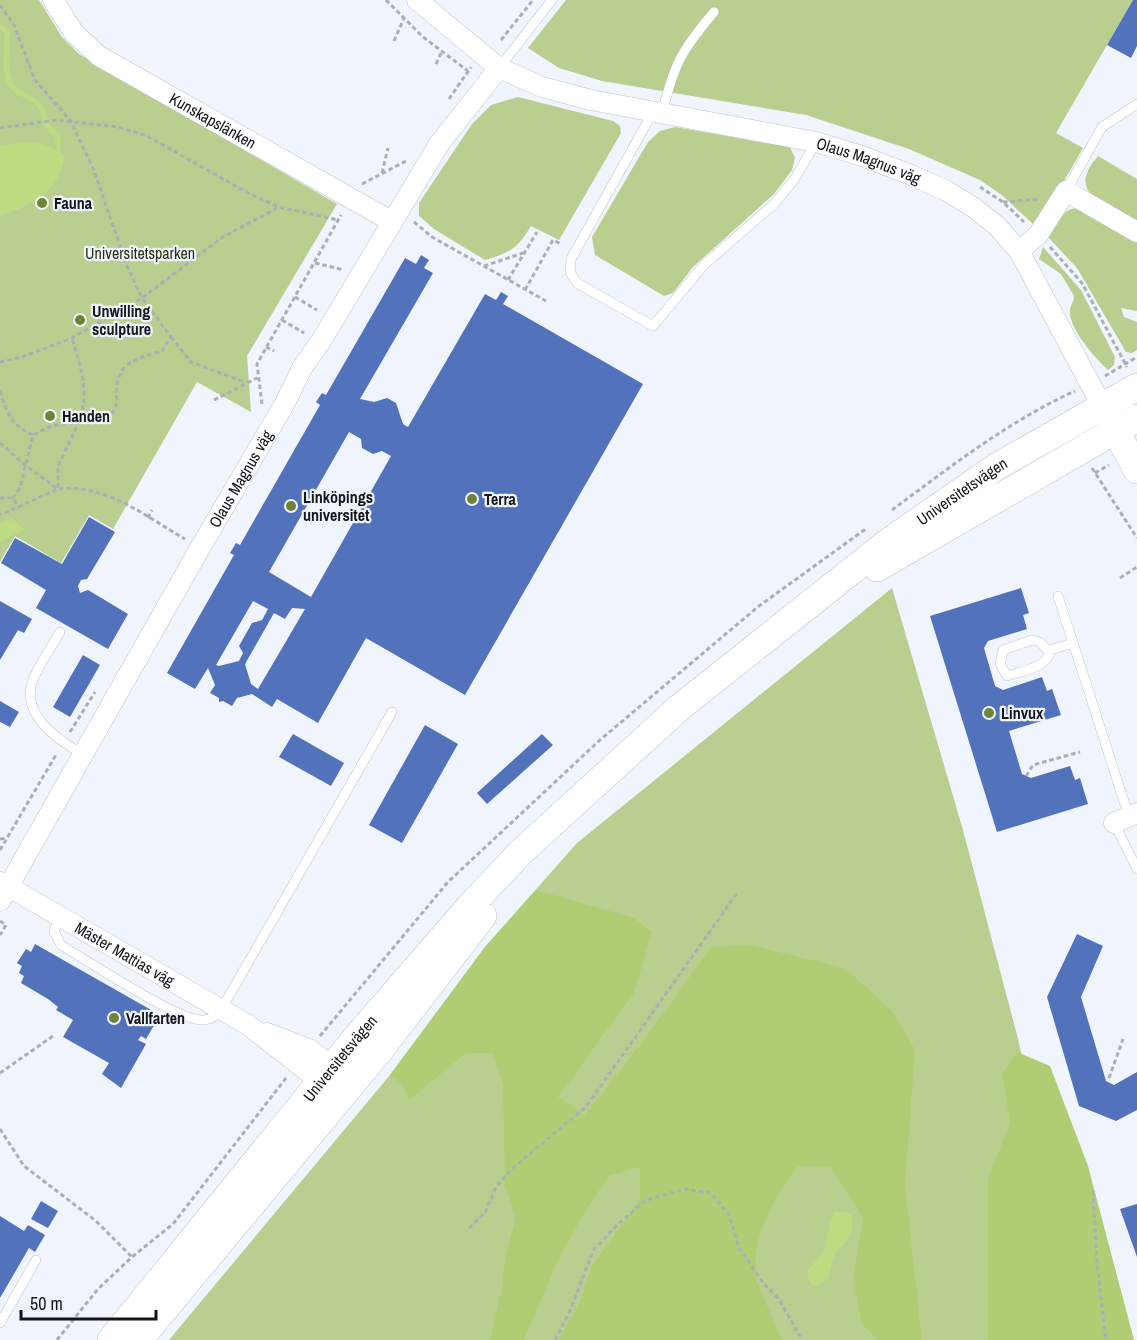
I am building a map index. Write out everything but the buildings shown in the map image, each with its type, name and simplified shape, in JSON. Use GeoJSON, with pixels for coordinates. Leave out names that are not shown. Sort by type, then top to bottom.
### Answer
{"type":"FeatureCollection","features":[{"type":"Feature","properties":{"kind":"main road","name":"Universitetsvägen"},"geometry":{"type":"LineString","coordinates":[[139,1340],[470,906],[521,852],[679,708],[936,506],[996,467],[1137,387]]}},
{"type":"Feature","properties":{"kind":"main road","name":"Olaus Magnus väg"},"geometry":{"type":"LineString","coordinates":[[1102,406],[1127,424],[1137,470]]}},
{"type":"Feature","properties":{"kind":"main road","name":"Universitetsvägen"},"geometry":{"type":"LineString","coordinates":[[798,614],[1127,424]]}},
{"type":"Feature","properties":{"kind":"main road","name":"Universitetsvägen"},"geometry":{"type":"LineString","coordinates":[[111,1340],[336,1082]]}},
{"type":"Feature","properties":{"kind":"street","name":"Kunskapslänken"},"geometry":{"type":"LineString","coordinates":[[53,0],[74,33],[99,56],[351,199],[394,215]]}},
{"type":"Feature","properties":{"kind":"street","name":"Olaus Magnus väg"},"geometry":{"type":"LineString","coordinates":[[417,0],[499,68],[542,87],[657,113],[816,142],[862,156],[945,190],[974,207],[997,226],[1019,250],[1102,406]]}},
{"type":"Feature","properties":{"kind":"street","name":"Olaus Magnus väg"},"geometry":{"type":"LineString","coordinates":[[3,890],[285,403],[302,368],[321,341],[394,215],[439,144],[499,68]]}},
{"type":"Feature","properties":{"kind":"street"},"geometry":{"type":"LineString","coordinates":[[1019,250],[1038,235],[1065,194],[1137,232]]}},
{"type":"Feature","properties":{"kind":"street","name":"Mäster Mattias väg"},"geometry":{"type":"LineString","coordinates":[[3,890],[58,916],[248,1025],[309,1049],[336,1082]]}},
{"type":"Feature","properties":{"kind":"lane","name":"Olaus Magnus väg"},"geometry":{"type":"LineString","coordinates":[[499,68],[549,1]]}},
{"type":"Feature","properties":{"kind":"lane"},"geometry":{"type":"LineString","coordinates":[[714,12],[684,48],[657,113],[571,259],[570,272],[577,283],[653,326],[704,265],[774,204],[794,180],[816,142]]}},
{"type":"Feature","properties":{"kind":"lane"},"geometry":{"type":"LineString","coordinates":[[1065,194],[1102,127],[1137,104]]}},
{"type":"Feature","properties":{"kind":"lane"},"geometry":{"type":"LineString","coordinates":[[1058,596],[1127,818],[1137,869]]}},
{"type":"Feature","properties":{"kind":"lane"},"geometry":{"type":"LineString","coordinates":[[60,632],[32,682],[32,699],[45,728],[63,743],[83,754]]}},
{"type":"Feature","properties":{"kind":"lane"},"geometry":{"type":"LineString","coordinates":[[1032,640],[1040,642],[1050,650],[1049,658],[1043,663],[1007,675],[1000,664],[1003,650],[1032,640]]}},
{"type":"Feature","properties":{"kind":"lane"},"geometry":{"type":"LineString","coordinates":[[1050,650],[1073,643]]}},
{"type":"Feature","properties":{"kind":"lane"},"geometry":{"type":"LineString","coordinates":[[221,1010],[392,712]]}},
{"type":"Feature","properties":{"kind":"lane"},"geometry":{"type":"LineString","coordinates":[[0,1323],[36,1260]]}},
{"type":"Feature","properties":{"kind":"path"},"geometry":{"type":"LineString","coordinates":[[386,0],[442,51],[468,71]]}},
{"type":"Feature","properties":{"kind":"path"},"geometry":{"type":"LineString","coordinates":[[394,41],[404,18],[417,0]]}},
{"type":"Feature","properties":{"kind":"path"},"geometry":{"type":"LineString","coordinates":[[501,40],[532,0]]}},
{"type":"Feature","properties":{"kind":"path"},"geometry":{"type":"LineString","coordinates":[[0,5],[14,25],[35,80],[42,92],[70,120],[93,168],[127,266],[142,298],[191,362],[245,382]]}},
{"type":"Feature","properties":{"kind":"path"},"geometry":{"type":"LineString","coordinates":[[436,64],[442,51]]}},
{"type":"Feature","properties":{"kind":"path"},"geometry":{"type":"LineString","coordinates":[[443,107],[481,54]]}},
{"type":"Feature","properties":{"kind":"path"},"geometry":{"type":"LineString","coordinates":[[0,128],[56,120],[118,127],[147,136],[248,193],[279,207],[338,220]]}},
{"type":"Feature","properties":{"kind":"path"},"geometry":{"type":"LineString","coordinates":[[382,173],[388,148]]}},
{"type":"Feature","properties":{"kind":"path"},"geometry":{"type":"LineString","coordinates":[[262,407],[257,364],[338,220],[365,181],[406,161],[412,152]]}},
{"type":"Feature","properties":{"kind":"path"},"geometry":{"type":"LineString","coordinates":[[1003,202],[1065,194]]}},
{"type":"Feature","properties":{"kind":"path"},"geometry":{"type":"LineString","coordinates":[[0,362],[22,357],[72,338],[142,298],[223,237],[279,207]]}},
{"type":"Feature","properties":{"kind":"path"},"geometry":{"type":"LineString","coordinates":[[394,215],[546,302]]}},
{"type":"Feature","properties":{"kind":"path"},"geometry":{"type":"LineString","coordinates":[[508,280],[537,231]]}},
{"type":"Feature","properties":{"kind":"path"},"geometry":{"type":"LineString","coordinates":[[525,290],[553,240],[561,244]]}},
{"type":"Feature","properties":{"kind":"path"},"geometry":{"type":"LineString","coordinates":[[483,266],[525,252]]}},
{"type":"Feature","properties":{"kind":"path"},"geometry":{"type":"LineString","coordinates":[[314,263],[349,271]]}},
{"type":"Feature","properties":{"kind":"path"},"geometry":{"type":"LineString","coordinates":[[295,297],[321,312]]}},
{"type":"Feature","properties":{"kind":"path"},"geometry":{"type":"LineString","coordinates":[[282,320],[308,336]]}},
{"type":"Feature","properties":{"kind":"path"},"geometry":{"type":"LineString","coordinates":[[33,435],[51,426],[98,422],[110,416],[117,408],[120,376],[124,368],[137,359],[162,351],[171,337]]}},
{"type":"Feature","properties":{"kind":"path"},"geometry":{"type":"LineString","coordinates":[[58,489],[58,466],[86,404],[86,387],[72,338]]}},
{"type":"Feature","properties":{"kind":"path"},"geometry":{"type":"LineString","coordinates":[[266,347],[274,351]]}},
{"type":"Feature","properties":{"kind":"path"},"geometry":{"type":"LineString","coordinates":[[214,400],[245,382],[257,378]]}},
{"type":"Feature","properties":{"kind":"path"},"geometry":{"type":"LineString","coordinates":[[0,391],[7,415],[16,427],[33,435]]}},
{"type":"Feature","properties":{"kind":"path"},"geometry":{"type":"LineString","coordinates":[[13,498],[20,488],[33,435]]}},
{"type":"Feature","properties":{"kind":"path"},"geometry":{"type":"LineString","coordinates":[[0,443],[26,466],[58,489]]}},
{"type":"Feature","properties":{"kind":"path"},"geometry":{"type":"LineString","coordinates":[[0,515],[58,489],[74,487],[101,492],[188,540]]}},
{"type":"Feature","properties":{"kind":"path"},"geometry":{"type":"LineString","coordinates":[[0,498],[13,498]]}},
{"type":"Feature","properties":{"kind":"path"},"geometry":{"type":"LineString","coordinates":[[13,498],[19,508]]}},
{"type":"Feature","properties":{"kind":"path"},"geometry":{"type":"LineString","coordinates":[[148,518],[152,510]]}},
{"type":"Feature","properties":{"kind":"path"},"geometry":{"type":"LineString","coordinates":[[1120,578],[1137,567]]}},
{"type":"Feature","properties":{"kind":"path"},"geometry":{"type":"LineString","coordinates":[[0,850],[89,698],[100,687]]}},
{"type":"Feature","properties":{"kind":"path"},"geometry":{"type":"LineString","coordinates":[[1026,776],[1033,765],[1080,752]]}},
{"type":"Feature","properties":{"kind":"path"},"geometry":{"type":"LineString","coordinates":[[0,839],[7,838]]}},
{"type":"Feature","properties":{"kind":"path"},"geometry":{"type":"LineString","coordinates":[[469,1228],[484,1213],[496,1187],[515,1166],[586,1107],[736,893]]}},
{"type":"Feature","properties":{"kind":"path"},"geometry":{"type":"LineString","coordinates":[[0,921],[6,925],[0,934]]}},
{"type":"Feature","properties":{"kind":"path"},"geometry":{"type":"LineString","coordinates":[[0,1074],[53,1036]]}},
{"type":"Feature","properties":{"kind":"path"},"geometry":{"type":"LineString","coordinates":[[1109,1077],[1123,1040]]}},
{"type":"Feature","properties":{"kind":"path"},"geometry":{"type":"LineString","coordinates":[[0,1129],[24,1166],[96,1221],[132,1257]]}},
{"type":"Feature","properties":{"kind":"path"},"geometry":{"type":"LineString","coordinates":[[555,1340],[569,1313],[593,1251],[616,1225],[646,1200],[684,1190],[711,1193],[729,1215],[740,1248],[764,1284],[778,1298],[802,1340]]}},
{"type":"Feature","properties":{"kind":"path"},"geometry":{"type":"LineString","coordinates":[[1093,1191],[1097,1263],[1106,1340]]}},
{"type":"Feature","properties":{"kind":"green space","name":"Universitetsparken"},"geometry":{"type":"Polygon","coordinates":[[[0,0],[39,0],[62,37],[79,54],[337,204],[247,356],[251,412],[197,382],[113,529],[89,515],[61,563],[15,536],[0,562],[0,0]]]}},
{"type":"Feature","properties":{"kind":"green space"},"geometry":{"type":"Polygon","coordinates":[[[566,0],[1133,0],[1056,133],[1083,148],[1046,212],[1033,224],[1003,196],[980,180],[909,149],[806,115],[602,81],[559,68],[528,48],[566,0]]]}},
{"type":"Feature","properties":{"kind":"green space"},"geometry":{"type":"Polygon","coordinates":[[[518,97],[613,121],[620,126],[621,133],[559,240],[531,226],[522,240],[512,249],[485,260],[434,229],[419,216],[419,203],[472,124],[491,105],[518,97]]]}},
{"type":"Feature","properties":{"kind":"green space"},"geometry":{"type":"Polygon","coordinates":[[[675,127],[790,147],[795,158],[792,170],[774,194],[693,267],[673,293],[664,296],[595,255],[592,237],[648,142],[660,131],[675,127]]]}},
{"type":"Feature","properties":{"kind":"green space"},"geometry":{"type":"Polygon","coordinates":[[[1098,156],[1137,179],[1137,225],[1103,205],[1087,190],[1086,180],[1089,169],[1098,156]]]}},
{"type":"Feature","properties":{"kind":"green space"},"geometry":{"type":"Polygon","coordinates":[[[1076,208],[1137,240],[1137,311],[1121,308],[1124,317],[1137,322],[1137,350],[1132,353],[1126,352],[1077,268],[1048,237],[1062,215],[1076,208]]]}},
{"type":"Feature","properties":{"kind":"green space"},"geometry":{"type":"Polygon","coordinates":[[[1043,247],[1081,290],[1115,357],[1114,365],[1108,370],[1090,351],[1073,325],[1070,309],[1074,296],[1061,274],[1039,259],[1043,247]]]}},
{"type":"Feature","properties":{"kind":"green space"},"geometry":{"type":"Polygon","coordinates":[[[892,588],[963,830],[1018,1039],[1087,1340],[169,1340],[390,1075],[485,947],[577,843],[892,588]]]}},
{"type":"Feature","properties":{"kind":"shaded area"},"geometry":{"type":"Polygon","coordinates":[[[23,142],[45,145],[64,155],[61,168],[51,188],[34,202],[0,215],[0,146],[23,142]]]}},
{"type":"Feature","properties":{"kind":"shaded area"},"geometry":{"type":"Polygon","coordinates":[[[12,519],[25,530],[0,541],[0,524],[12,519]]]}},
{"type":"Feature","properties":{"kind":"shaded area"},"geometry":{"type":"Polygon","coordinates":[[[536,890],[634,918],[652,932],[634,993],[558,1097],[585,1115],[655,1025],[711,947],[750,945],[845,968],[893,1012],[915,1050],[905,1186],[922,1340],[878,1340],[862,1324],[853,1279],[863,1218],[831,1167],[798,1166],[772,1205],[760,1233],[755,1264],[756,1280],[782,1340],[558,1340],[580,1302],[592,1266],[640,1199],[640,1167],[609,1176],[587,1208],[558,1260],[524,1340],[490,1340],[502,1289],[505,1257],[516,1218],[505,1185],[503,1085],[493,1053],[466,1053],[409,1100],[402,1084],[390,1075],[485,947],[536,890]]]}},
{"type":"Feature","properties":{"kind":"shaded area"},"geometry":{"type":"Polygon","coordinates":[[[1017,1052],[1050,1066],[1088,1166],[1134,1340],[988,1340],[988,1179],[1010,1123],[1002,1073],[1017,1052]]]}},
{"type":"Feature","properties":{"kind":"shaded area"},"geometry":{"type":"Polygon","coordinates":[[[835,1212],[846,1212],[852,1216],[852,1229],[834,1258],[828,1279],[815,1286],[810,1283],[807,1272],[825,1250],[830,1220],[835,1212]]]}},
{"type":"Feature","properties":{"kind":"waterway"},"geometry":{"type":"LineString","coordinates":[[0,26],[7,32],[6,71],[8,78],[16,90],[34,100],[42,109],[49,128],[58,137],[58,150],[54,155]]}},
{"type":"Feature","properties":{"kind":"place","name":"Fauna"},"geometry":{"type":"Point","coordinates":[42,203]}},
{"type":"Feature","properties":{"kind":"place","name":"Unwilling sculpture"},"geometry":{"type":"Point","coordinates":[80,320]}},
{"type":"Feature","properties":{"kind":"place","name":"Handen"},"geometry":{"type":"Point","coordinates":[50,416]}},
{"type":"Feature","properties":{"kind":"place","name":"Terra"},"geometry":{"type":"Point","coordinates":[472,499]}},
{"type":"Feature","properties":{"kind":"place","name":"Linköpings universitet"},"geometry":{"type":"Point","coordinates":[291,506]}},
{"type":"Feature","properties":{"kind":"place","name":"Linvux"},"geometry":{"type":"Point","coordinates":[989,713]}},
{"type":"Feature","properties":{"kind":"place","name":"Vallfarten"},"geometry":{"type":"Point","coordinates":[114,1018]}}]}
